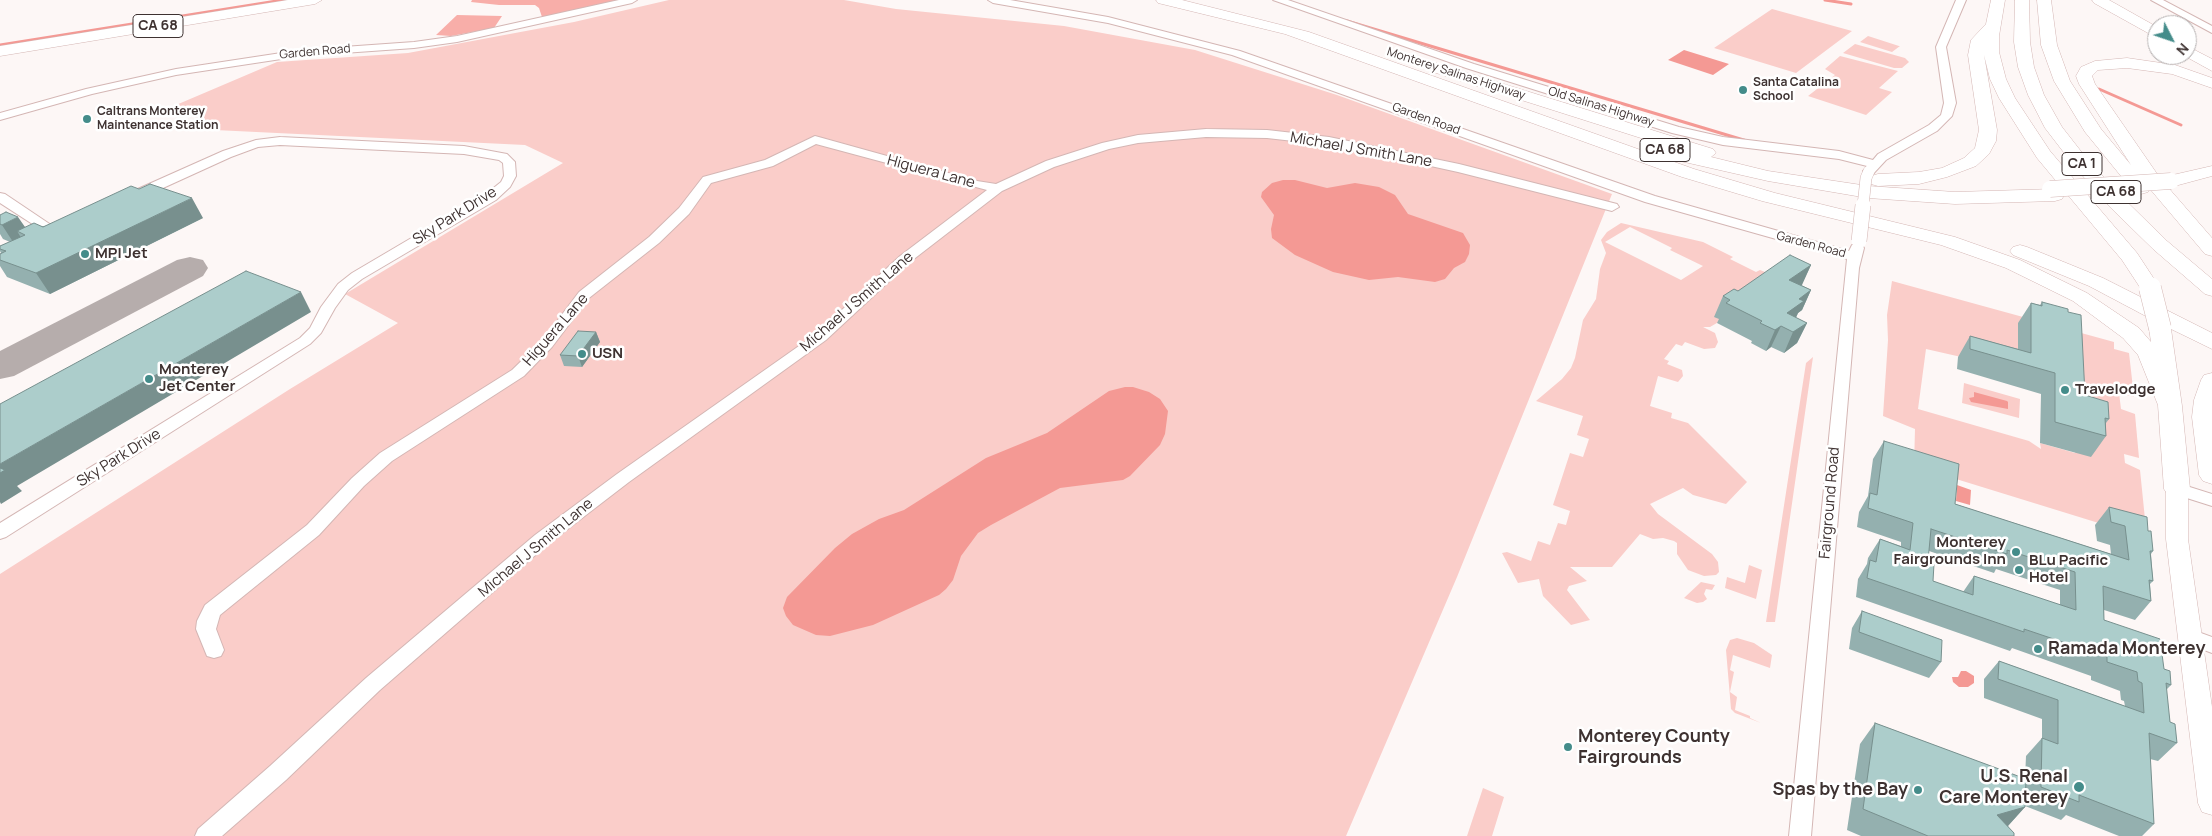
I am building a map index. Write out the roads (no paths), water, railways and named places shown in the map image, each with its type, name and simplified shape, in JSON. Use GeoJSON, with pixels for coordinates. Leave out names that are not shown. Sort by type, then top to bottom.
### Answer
{"type":"FeatureCollection","features":[{"type":"Feature","properties":{"kind":"highway","name":"CA 68"},"geometry":{"type":"LineString","coordinates":[[0,51],[315,0]]}},
{"type":"Feature","properties":{"kind":"highway","name":"CA 68"},"geometry":{"type":"LineString","coordinates":[[1164,0],[1289,31],[1658,148],[1754,174],[1840,188],[1926,197],[1975,198],[2212,181]]}},
{"type":"Feature","properties":{"kind":"highway","name":"Monterey Salinas Highway"},"geometry":{"type":"LineString","coordinates":[[1204,0],[1314,29],[1707,153]]}},
{"type":"Feature","properties":{"kind":"highway","name":"CA 68"},"geometry":{"type":"LineString","coordinates":[[1707,153],[1784,170],[1857,180],[1918,178],[1947,172],[1963,166],[1980,154],[1987,141],[1988,130],[1976,55],[1979,40],[1993,25],[1998,0]]}},
{"type":"Feature","properties":{"kind":"highway","name":"CA 1"},"geometry":{"type":"LineString","coordinates":[[2022,0],[2022,42],[2026,67],[2036,95],[2054,128],[2080,163],[2116,202],[2154,240],[2212,290]]}},
{"type":"Feature","properties":{"kind":"highway","name":"CA 1"},"geometry":{"type":"LineString","coordinates":[[2044,0],[2046,29],[2051,54],[2062,81],[2078,110],[2133,179],[2173,220],[2212,252]]}},
{"type":"Feature","properties":{"kind":"highway"},"geometry":{"type":"LineString","coordinates":[[2099,0],[2147,27]]}},
{"type":"Feature","properties":{"kind":"highway"},"geometry":{"type":"LineString","coordinates":[[1993,25],[1990,43],[1992,60],[2000,83],[2016,114],[2053,166],[2130,257],[2150,288],[2160,328],[2170,406],[2177,489]]}},
{"type":"Feature","properties":{"kind":"highway"},"geometry":{"type":"LineString","coordinates":[[1289,31],[1663,165],[1728,186],[1959,244],[2036,274],[2092,304],[2136,338],[2148,353],[2170,406]]}},
{"type":"Feature","properties":{"kind":"highway"},"geometry":{"type":"LineString","coordinates":[[2197,56],[2212,65]]}},
{"type":"Feature","properties":{"kind":"highway"},"geometry":{"type":"LineString","coordinates":[[2212,83],[2167,68],[2127,63],[2096,66],[2087,70],[2084,76],[2089,88],[2141,166],[2212,252]]}},
{"type":"Feature","properties":{"kind":"highway"},"geometry":{"type":"LineString","coordinates":[[1582,135],[1718,177],[1918,220],[1988,240],[2079,275],[2212,342]]}},
{"type":"Feature","properties":{"kind":"highway"},"geometry":{"type":"LineString","coordinates":[[1707,153],[1770,170],[1874,187],[1956,192],[2052,192]]}},
{"type":"Feature","properties":{"kind":"highway"},"geometry":{"type":"LineString","coordinates":[[2173,184],[2212,171]]}},
{"type":"Feature","properties":{"kind":"highway"},"geometry":{"type":"LineString","coordinates":[[2212,380],[2206,400],[2204,417],[2212,475]]}},
{"type":"Feature","properties":{"kind":"main road"},"geometry":{"type":"LineString","coordinates":[[2177,489],[2177,540],[2201,641],[2212,803]]}},
{"type":"Feature","properties":{"kind":"street","name":"Garden Road"},"geometry":{"type":"LineString","coordinates":[[0,117],[75,95],[176,72],[301,53],[414,45],[457,39],[632,0]]}},
{"type":"Feature","properties":{"kind":"street","name":"Garden Road"},"geometry":{"type":"LineString","coordinates":[[993,0],[1108,20],[1229,51],[1300,74],[1650,199],[1857,249]]}},
{"type":"Feature","properties":{"kind":"street","name":"Old Salinas Highway"},"geometry":{"type":"LineString","coordinates":[[1278,0],[1470,66],[1676,130],[1723,141],[1839,155],[1872,167]]}},
{"type":"Feature","properties":{"kind":"street"},"geometry":{"type":"LineString","coordinates":[[1872,167],[1887,153],[1934,128],[1946,116],[1950,103],[1941,47],[1948,27],[1962,0]]}},
{"type":"Feature","properties":{"kind":"street"},"geometry":{"type":"LineString","coordinates":[[2156,0],[2212,30]]}},
{"type":"Feature","properties":{"kind":"street","name":"Michael J Smith Lane"},"geometry":{"type":"LineString","coordinates":[[206,836],[278,773],[373,684],[541,540],[623,478],[821,337],[905,259],[998,188],[1050,164],[1081,153],[1138,140],[1206,133],[1267,134],[1329,141],[1376,150],[1459,168],[1612,207]]}},
{"type":"Feature","properties":{"kind":"street","name":"Higuera Lane"},"geometry":{"type":"LineString","coordinates":[[214,650],[206,629],[212,610],[313,530],[358,482],[386,457],[518,373],[547,344],[584,295],[654,240],[684,211],[707,180],[769,163],[815,140],[976,185],[998,188]]}},
{"type":"Feature","properties":{"kind":"street","name":"Sky Park Drive"},"geometry":{"type":"LineString","coordinates":[[0,532],[305,341],[316,330],[334,297],[357,276],[491,197],[506,184],[511,169],[503,157],[464,150],[274,142],[246,147],[219,156],[126,200]]}},
{"type":"Feature","properties":{"kind":"street","name":"Fairground Road"},"geometry":{"type":"LineString","coordinates":[[1800,836],[1857,249],[1866,178],[1872,167]]}},
{"type":"Feature","properties":{"kind":"street"},"geometry":{"type":"LineString","coordinates":[[0,197],[60,231],[40,240]]}},
{"type":"Feature","properties":{"kind":"street"},"geometry":{"type":"LineString","coordinates":[[2177,489],[2212,500]]}},
{"type":"Feature","properties":{"kind":"waterway"},"geometry":{"type":"LineString","coordinates":[[0,45],[283,0]]}},
{"type":"Feature","properties":{"kind":"waterway"},"geometry":{"type":"LineString","coordinates":[[1825,0],[1851,4]]}},
{"type":"Feature","properties":{"kind":"waterway"},"geometry":{"type":"LineString","coordinates":[[1347,21],[1747,141]]}},
{"type":"Feature","properties":{"kind":"waterway"},"geometry":{"type":"LineString","coordinates":[[2099,89],[2181,125]]}},
{"type":"Feature","properties":{"kind":"place","name":"Santa Catalina School"},"geometry":{"type":"Point","coordinates":[1743,90]}},
{"type":"Feature","properties":{"kind":"place","name":"Caltrans Monterey Maintenance Station"},"geometry":{"type":"Point","coordinates":[87,119]}},
{"type":"Feature","properties":{"kind":"place","name":"MPI Jet"},"geometry":{"type":"Point","coordinates":[85,254]}},
{"type":"Feature","properties":{"kind":"place","name":"USN"},"geometry":{"type":"Point","coordinates":[582,354]}},
{"type":"Feature","properties":{"kind":"place","name":"Monterey Jet Center"},"geometry":{"type":"Point","coordinates":[149,379]}},
{"type":"Feature","properties":{"kind":"place","name":"Travelodge"},"geometry":{"type":"Point","coordinates":[2065,390]}},
{"type":"Feature","properties":{"kind":"place","name":"Monterey Fairgrounds Inn"},"geometry":{"type":"Point","coordinates":[2016,552]}},
{"type":"Feature","properties":{"kind":"place","name":"BLu Pacific Hotel"},"geometry":{"type":"Point","coordinates":[2019,570]}},
{"type":"Feature","properties":{"kind":"place","name":"Ramada Monterey"},"geometry":{"type":"Point","coordinates":[2038,649]}},
{"type":"Feature","properties":{"kind":"place","name":"Monterey County Fairgrounds"},"geometry":{"type":"Point","coordinates":[1568,747]}},
{"type":"Feature","properties":{"kind":"place","name":"U.S. Renal Care Monterey"},"geometry":{"type":"Point","coordinates":[2079,787]}},
{"type":"Feature","properties":{"kind":"place","name":"Spas by the Bay"},"geometry":{"type":"Point","coordinates":[1918,790]}}]}
